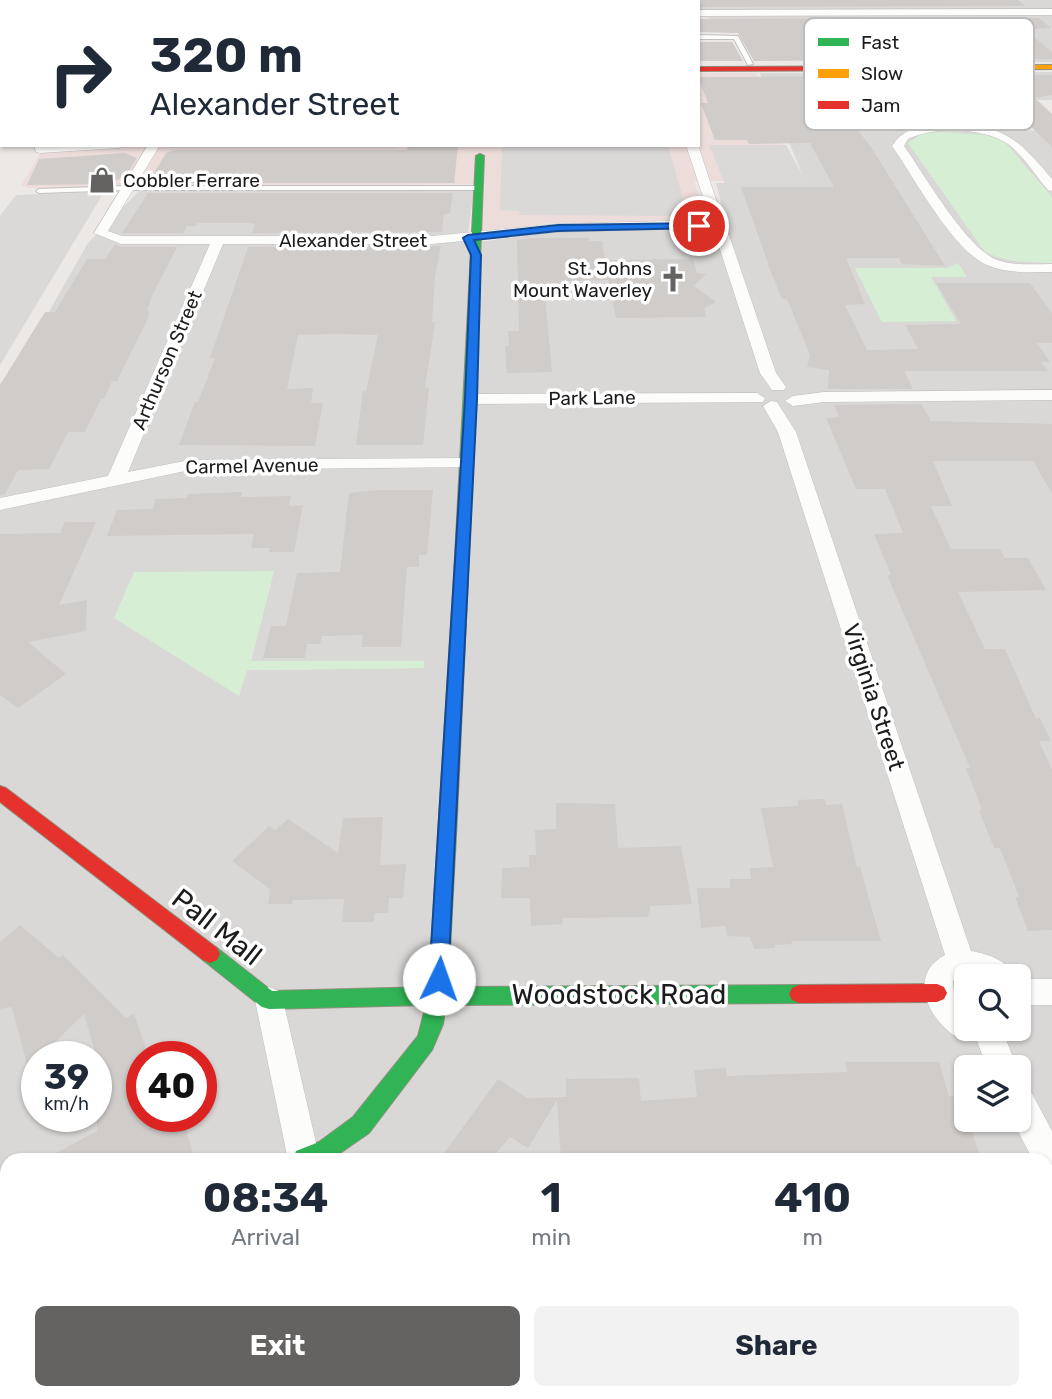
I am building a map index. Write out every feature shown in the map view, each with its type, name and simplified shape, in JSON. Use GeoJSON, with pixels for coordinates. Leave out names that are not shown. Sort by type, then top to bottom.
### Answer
{"type":"FeatureCollection","features":[{"type":"Feature","properties":{"kind":"street"},"geometry":{"type":"LineString","coordinates":[[700,13],[1052,12]]}},
{"type":"Feature","properties":{"kind":"street"},"geometry":{"type":"LineString","coordinates":[[700,67],[804,67]]}},
{"type":"Feature","properties":{"kind":"street"},"geometry":{"type":"LineString","coordinates":[[1034,67],[1052,67]]}},
{"type":"Feature","properties":{"kind":"street"},"geometry":{"type":"LineString","coordinates":[[934,130],[905,133],[899,139],[898,146],[969,245],[984,259],[1005,265],[1052,268]]}},
{"type":"Feature","properties":{"kind":"street"},"geometry":{"type":"LineString","coordinates":[[955,130],[991,133],[1012,141],[1052,187]]}},
{"type":"Feature","properties":{"kind":"street"},"geometry":{"type":"LineString","coordinates":[[40,147],[40,150],[88,147]]}},
{"type":"Feature","properties":{"kind":"street","name":"Alexander Street"},"geometry":{"type":"LineString","coordinates":[[153,147],[103,226],[101,233],[108,237],[121,240],[474,242],[558,228],[704,225]]}},
{"type":"Feature","properties":{"kind":"street"},"geometry":{"type":"LineString","coordinates":[[693,147],[715,215],[704,225]]}},
{"type":"Feature","properties":{"kind":"street"},"geometry":{"type":"LineString","coordinates":[[321,1153],[361,1125],[425,1043],[433,1024],[438,996],[471,399],[474,242],[480,156]]}},
{"type":"Feature","properties":{"kind":"street","name":"Virginia Street"},"geometry":{"type":"LineString","coordinates":[[704,225],[722,235],[961,962]]}},
{"type":"Feature","properties":{"kind":"street","name":"Arthurson Street"},"geometry":{"type":"LineString","coordinates":[[116,480],[219,240]]}},
{"type":"Feature","properties":{"kind":"street","name":"Park Lane"},"geometry":{"type":"LineString","coordinates":[[471,399],[774,394],[824,397],[1052,395]]}},
{"type":"Feature","properties":{"kind":"street","name":"Carmel Avenue"},"geometry":{"type":"LineString","coordinates":[[0,504],[190,465],[466,463]]}},
{"type":"Feature","properties":{"kind":"street","name":"Pall Mall"},"geometry":{"type":"LineString","coordinates":[[0,793],[269,1000]]}},
{"type":"Feature","properties":{"kind":"street"},"geometry":{"type":"LineString","coordinates":[[954,1017],[946,1013],[937,993],[936,985],[941,972],[961,962],[974,964]]}},
{"type":"Feature","properties":{"kind":"street"},"geometry":{"type":"LineString","coordinates":[[1031,992],[1052,992]]}},
{"type":"Feature","properties":{"kind":"street","name":"Woodstock Road"},"geometry":{"type":"LineString","coordinates":[[438,996],[937,993]]}},
{"type":"Feature","properties":{"kind":"street"},"geometry":{"type":"LineString","coordinates":[[302,1153],[269,1000],[438,996]]}},
{"type":"Feature","properties":{"kind":"street"},"geometry":{"type":"LineString","coordinates":[[1031,1123],[1047,1153]]}},
{"type":"Feature","properties":{"kind":"lane"},"geometry":{"type":"LineString","coordinates":[[700,37],[736,37],[752,66]]}},
{"type":"Feature","properties":{"kind":"lane"},"geometry":{"type":"LineString","coordinates":[[39,191],[127,188],[478,188]]}},
{"type":"Feature","properties":{"kind":"shaded area"},"geometry":{"type":"Polygon","coordinates":[[[700,0],[1052,0],[1052,62],[1034,62],[1034,18],[804,18],[804,37],[700,16],[700,0]]]}},
{"type":"Feature","properties":{"kind":"shaded area"},"geometry":{"type":"Polygon","coordinates":[[[1034,72],[1052,72],[1052,100],[1034,100],[1034,72]]]}},
{"type":"Feature","properties":{"kind":"shaded area"},"geometry":{"type":"Polygon","coordinates":[[[700,73],[756,73],[796,181],[694,181],[703,210],[700,218],[681,223],[552,223],[482,231],[485,184],[38,189],[21,186],[44,147],[700,147],[700,73]]]}},
{"type":"Feature","properties":{"kind":"shaded area"},"geometry":{"type":"Polygon","coordinates":[[[760,73],[804,73],[804,130],[1052,129],[1052,1153],[0,1153],[0,398],[88,243],[139,191],[474,189],[467,241],[487,241],[555,231],[728,228],[716,183],[806,183],[760,73]],[[274,571],[239,695],[247,670],[424,668],[424,661],[251,661],[274,571]]]}},
{"type":"Feature","properties":{"kind":"shaded area"},"geometry":{"type":"Polygon","coordinates":[[[709,145],[786,145],[807,183],[725,184],[709,145]]]}},
{"type":"Feature","properties":{"kind":"shaded area"},"geometry":{"type":"Polygon","coordinates":[[[170,147],[396,147],[396,148],[170,147]]]}},
{"type":"Feature","properties":{"kind":"shaded area"},"geometry":{"type":"Polygon","coordinates":[[[502,147],[669,147],[686,209],[674,209],[676,216],[520,215],[519,211],[500,210],[502,147]]]}},
{"type":"Feature","properties":{"kind":"shaded area"},"geometry":{"type":"Polygon","coordinates":[[[104,192],[0,365],[0,216],[16,195],[104,192]]]}},
{"type":"Feature","properties":{"kind":"green space"},"geometry":{"type":"Polygon","coordinates":[[[923,133],[985,135],[1004,141],[1052,197],[1052,263],[1008,260],[984,251],[908,143],[923,133]]]}},
{"type":"Feature","properties":{"kind":"green space"},"geometry":{"type":"Polygon","coordinates":[[[958,263],[967,277],[931,277],[956,321],[882,322],[855,268],[947,268],[958,263]]]}},
{"type":"Feature","properties":{"kind":"green space"},"geometry":{"type":"Polygon","coordinates":[[[274,571],[251,661],[424,661],[424,668],[247,670],[239,696],[114,618],[134,572],[274,571]]]}},
{"type":"Feature","properties":{"kind":"building"},"geometry":{"type":"Polygon","coordinates":[[[700,0],[1018,0],[1026,6],[700,7],[700,0]]]}},
{"type":"Feature","properties":{"kind":"building"},"geometry":{"type":"Polygon","coordinates":[[[1034,18],[1039,18],[1051,28],[1034,29],[1034,18]]]}},
{"type":"Feature","properties":{"kind":"building"},"geometry":{"type":"Polygon","coordinates":[[[700,19],[804,19],[804,61],[754,61],[738,33],[700,32],[700,19]]]}},
{"type":"Feature","properties":{"kind":"building"},"geometry":{"type":"Polygon","coordinates":[[[1034,37],[1052,52],[1052,59],[1034,59],[1034,37]]]}},
{"type":"Feature","properties":{"kind":"building"},"geometry":{"type":"Polygon","coordinates":[[[700,42],[732,42],[743,61],[700,61],[700,42]]]}},
{"type":"Feature","properties":{"kind":"building"},"geometry":{"type":"Polygon","coordinates":[[[1034,75],[1052,75],[1052,95],[1035,98],[1052,114],[1052,147],[1034,130],[1034,75]]]}},
{"type":"Feature","properties":{"kind":"building"},"geometry":{"type":"Polygon","coordinates":[[[804,76],[804,130],[858,130],[945,266],[902,264],[899,258],[846,258],[865,304],[845,305],[867,350],[918,349],[905,325],[961,324],[936,283],[1030,283],[1052,313],[1052,343],[1037,343],[1050,362],[1041,362],[1048,371],[904,371],[913,389],[828,389],[829,370],[807,367],[810,355],[787,299],[782,299],[741,187],[834,187],[810,143],[749,144],[747,140],[715,140],[701,103],[708,103],[700,77],[804,76]]]}},
{"type":"Feature","properties":{"kind":"building"},"geometry":{"type":"Polygon","coordinates":[[[408,147],[458,147],[454,183],[148,183],[166,153],[174,150],[407,150],[408,147]]]}},
{"type":"Feature","properties":{"kind":"building"},"geometry":{"type":"Polygon","coordinates":[[[125,153],[137,158],[125,177],[106,184],[27,185],[39,159],[125,153]]]}},
{"type":"Feature","properties":{"kind":"building"},"geometry":{"type":"Polygon","coordinates":[[[148,193],[453,193],[450,214],[444,214],[442,232],[252,233],[255,224],[197,223],[196,226],[187,226],[183,233],[122,233],[148,193]]]}},
{"type":"Feature","properties":{"kind":"building"},"geometry":{"type":"Polygon","coordinates":[[[589,238],[589,241],[602,241],[605,260],[693,259],[697,273],[706,274],[694,286],[716,302],[704,308],[706,317],[616,318],[608,280],[566,281],[568,295],[545,296],[552,372],[507,373],[505,346],[509,346],[508,331],[519,331],[517,240],[589,238]]]}},
{"type":"Feature","properties":{"kind":"building"},"geometry":{"type":"Polygon","coordinates":[[[115,244],[121,247],[177,247],[152,296],[147,311],[148,318],[117,381],[112,381],[85,432],[68,432],[49,469],[18,470],[5,494],[0,495],[0,385],[45,312],[55,312],[87,259],[105,259],[115,244]]]}},
{"type":"Feature","properties":{"kind":"building"},"geometry":{"type":"Polygon","coordinates":[[[441,246],[435,276],[432,322],[435,322],[425,388],[429,388],[423,445],[356,445],[363,391],[366,391],[378,335],[337,334],[298,335],[287,389],[313,388],[311,403],[323,403],[315,446],[179,445],[215,358],[210,358],[248,247],[441,246]]]}},
{"type":"Feature","properties":{"kind":"building"},"geometry":{"type":"Polygon","coordinates":[[[921,404],[931,421],[1052,424],[1052,494],[1033,461],[933,461],[952,506],[931,506],[951,549],[1000,549],[1005,558],[1028,558],[1046,590],[958,592],[985,649],[1005,649],[1036,719],[1040,718],[1051,741],[1039,741],[1052,770],[1052,930],[1028,931],[1015,897],[1019,897],[1000,848],[994,848],[979,810],[982,810],[966,768],[970,768],[887,575],[891,575],[874,534],[903,533],[885,489],[856,489],[826,418],[839,417],[834,405],[921,404]]]}},
{"type":"Feature","properties":{"kind":"building"},"geometry":{"type":"Polygon","coordinates":[[[433,490],[427,555],[419,555],[419,567],[407,567],[401,647],[362,647],[363,635],[322,636],[320,644],[307,644],[305,658],[263,658],[271,626],[286,626],[297,573],[340,572],[349,493],[433,490]]]}},
{"type":"Feature","properties":{"kind":"building"},"geometry":{"type":"Polygon","coordinates":[[[242,492],[241,497],[291,496],[289,506],[303,505],[294,552],[269,552],[270,548],[251,548],[254,534],[107,536],[117,510],[152,509],[156,499],[187,498],[188,494],[242,492]]]}},
{"type":"Feature","properties":{"kind":"building"},"geometry":{"type":"Polygon","coordinates":[[[65,522],[96,522],[59,605],[87,600],[86,631],[28,642],[66,674],[18,708],[0,695],[0,534],[60,533],[65,522]]]}},
{"type":"Feature","properties":{"kind":"building"},"geometry":{"type":"Polygon","coordinates":[[[824,799],[827,805],[842,804],[857,867],[860,867],[881,941],[791,941],[792,944],[775,945],[775,948],[754,949],[750,937],[727,936],[725,926],[701,928],[697,888],[730,888],[730,879],[751,879],[750,868],[773,867],[761,808],[798,806],[798,800],[824,799]]]}},
{"type":"Feature","properties":{"kind":"building"},"geometry":{"type":"Polygon","coordinates":[[[556,803],[615,804],[618,848],[681,846],[692,904],[650,906],[648,917],[563,918],[562,924],[531,926],[530,898],[501,898],[502,868],[529,867],[529,855],[536,855],[535,830],[556,829],[556,803]]]}},
{"type":"Feature","properties":{"kind":"building"},"geometry":{"type":"Polygon","coordinates":[[[383,817],[380,865],[406,864],[403,898],[389,898],[388,913],[374,913],[374,922],[342,922],[344,899],[293,900],[292,904],[268,904],[270,889],[232,861],[269,826],[275,830],[288,819],[338,853],[343,818],[383,817]]]}},
{"type":"Feature","properties":{"kind":"building"},"geometry":{"type":"Polygon","coordinates":[[[20,925],[59,958],[63,955],[126,1018],[134,1014],[143,1041],[126,1041],[126,1132],[187,1132],[193,1153],[56,1153],[95,1132],[112,1132],[112,1041],[92,1041],[84,1014],[56,1041],[21,1041],[12,1007],[0,1009],[0,942],[20,925]]]}},
{"type":"Feature","properties":{"kind":"building"},"geometry":{"type":"Polygon","coordinates":[[[845,1062],[939,1062],[949,1096],[954,1097],[954,1132],[972,1132],[979,1153],[561,1153],[557,1100],[528,1148],[510,1137],[496,1153],[444,1153],[498,1079],[527,1098],[566,1097],[566,1079],[639,1078],[641,1101],[697,1097],[694,1070],[726,1068],[727,1076],[847,1072],[845,1062]]]}},
{"type":"Feature","properties":{"kind":"traffic: fast"},"geometry":{"type":"LineString","coordinates":[[461,576],[480,156]]}},
{"type":"Feature","properties":{"kind":"traffic: fast"},"geometry":{"type":"LineString","coordinates":[[210,954],[269,1000],[438,996],[448,817]]}},
{"type":"Feature","properties":{"kind":"traffic: fast"},"geometry":{"type":"LineString","coordinates":[[320,1153],[361,1125],[425,1043],[433,1024],[438,996],[799,994]]}},
{"type":"Feature","properties":{"kind":"traffic: slow"},"geometry":{"type":"LineString","coordinates":[[1034,67],[1052,67]]}},
{"type":"Feature","properties":{"kind":"traffic: jam"},"geometry":{"type":"LineString","coordinates":[[700,69],[804,69]]}},
{"type":"Feature","properties":{"kind":"traffic: jam"},"geometry":{"type":"LineString","coordinates":[[448,817],[461,576]]}},
{"type":"Feature","properties":{"kind":"traffic: jam"},"geometry":{"type":"LineString","coordinates":[[0,793],[210,954]]}},
{"type":"Feature","properties":{"kind":"traffic: jam"},"geometry":{"type":"LineString","coordinates":[[799,994],[937,993]]}},
{"type":"Feature","properties":{"kind":"place","name":"Cobbler Ferrare"},"geometry":{"type":"Point","coordinates":[102,180]}},
{"type":"Feature","properties":{"kind":"place","name":"St. Johns Mount Waverley"},"geometry":{"type":"Point","coordinates":[673,279]}},
{"type":"Feature","properties":{"kind":"route"},"geometry":{"type":"LineString","coordinates":[[439,979],[471,399],[476,255],[468,238],[558,228],[699,226]]}}]}
